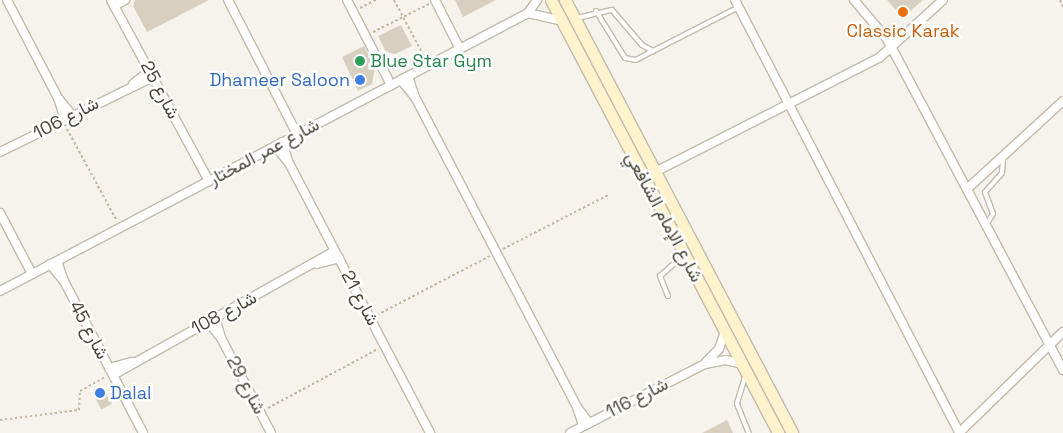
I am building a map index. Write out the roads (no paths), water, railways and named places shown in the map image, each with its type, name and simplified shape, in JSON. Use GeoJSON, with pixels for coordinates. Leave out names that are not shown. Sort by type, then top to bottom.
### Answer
{"type":"FeatureCollection","features":[{"type":"Feature","properties":{"kind":"street"},"geometry":{"type":"LineString","coordinates":[[7,0],[58,98],[66,118]]}},
{"type":"Feature","properties":{"kind":"street"},"geometry":{"type":"LineString","coordinates":[[113,3],[125,0]]}},
{"type":"Feature","properties":{"kind":"street"},"geometry":{"type":"LineString","coordinates":[[228,0],[297,134]]}},
{"type":"Feature","properties":{"kind":"street"},"geometry":{"type":"LineString","coordinates":[[346,0],[391,85]]}},
{"type":"Feature","properties":{"kind":"street"},"geometry":{"type":"LineString","coordinates":[[435,0],[460,49]]}},
{"type":"Feature","properties":{"kind":"street","name":"شارع عمر المختار"},"geometry":{"type":"LineString","coordinates":[[0,291],[528,13],[538,0]]}},
{"type":"Feature","properties":{"kind":"street","name":"شارع الإمام الشافعي"},"geometry":{"type":"LineString","coordinates":[[551,0],[778,433]]}},
{"type":"Feature","properties":{"kind":"street","name":"شارع الإمام الشافعي"},"geometry":{"type":"LineString","coordinates":[[565,0],[792,433]]}},
{"type":"Feature","properties":{"kind":"street"},"geometry":{"type":"LineString","coordinates":[[854,0],[892,49],[1063,370]]}},
{"type":"Feature","properties":{"kind":"street"},"geometry":{"type":"LineString","coordinates":[[655,172],[892,49],[943,0]]}},
{"type":"Feature","properties":{"kind":"street","name":"شارع 25"},"geometry":{"type":"LineString","coordinates":[[113,3],[208,181]]}},
{"type":"Feature","properties":{"kind":"street"},"geometry":{"type":"LineString","coordinates":[[737,4],[959,433],[1063,332]]}},
{"type":"Feature","properties":{"kind":"street"},"geometry":{"type":"LineString","coordinates":[[528,13],[562,21]]}},
{"type":"Feature","properties":{"kind":"street","name":"شارع 106"},"geometry":{"type":"LineString","coordinates":[[0,152],[151,73]]}},
{"type":"Feature","properties":{"kind":"street"},"geometry":{"type":"LineString","coordinates":[[404,78],[590,433]]}},
{"type":"Feature","properties":{"kind":"street"},"geometry":{"type":"LineString","coordinates":[[967,189],[1063,101]]}},
{"type":"Feature","properties":{"kind":"street","name":"شارع 21"},"geometry":{"type":"LineString","coordinates":[[279,144],[430,433]]}},
{"type":"Feature","properties":{"kind":"street"},"geometry":{"type":"LineString","coordinates":[[0,213],[32,274]]}},
{"type":"Feature","properties":{"kind":"street","name":"شارع 108"},"geometry":{"type":"LineString","coordinates":[[111,372],[337,254]]}},
{"type":"Feature","properties":{"kind":"street","name":"شارع 45"},"geometry":{"type":"LineString","coordinates":[[53,263],[143,433]]}},
{"type":"Feature","properties":{"kind":"street","name":"شارع 29"},"geometry":{"type":"LineString","coordinates":[[211,320],[271,433]]}},
{"type":"Feature","properties":{"kind":"street","name":"شارع 116"},"geometry":{"type":"LineString","coordinates":[[705,364],[718,349],[725,332]]}},
{"type":"Feature","properties":{"kind":"street","name":"شارع 116"},"geometry":{"type":"LineString","coordinates":[[570,433],[705,364],[726,360],[744,368]]}},
{"type":"Feature","properties":{"kind":"lane"},"geometry":{"type":"LineString","coordinates":[[596,11],[625,58],[636,60],[737,4]]}},
{"type":"Feature","properties":{"kind":"lane"},"geometry":{"type":"LineString","coordinates":[[575,19],[596,11],[609,9],[619,14],[642,45],[653,51]]}},
{"type":"Feature","properties":{"kind":"lane"},"geometry":{"type":"LineString","coordinates":[[986,225],[992,214],[985,192],[1003,170],[1003,158]]}},
{"type":"Feature","properties":{"kind":"lane"},"geometry":{"type":"LineString","coordinates":[[668,296],[660,276],[684,254]]}},
{"type":"Feature","properties":{"kind":"lane"},"geometry":{"type":"LineString","coordinates":[[744,368],[737,404],[748,433]]}},
{"type":"Feature","properties":{"kind":"place","name":"Classic Karak"},"geometry":{"type":"Point","coordinates":[903,12]}},
{"type":"Feature","properties":{"kind":"place","name":"Blue Star Gym"},"geometry":{"type":"Point","coordinates":[360,61]}},
{"type":"Feature","properties":{"kind":"place","name":"Dhameer Saloon"},"geometry":{"type":"Point","coordinates":[360,80]}},
{"type":"Feature","properties":{"kind":"place","name":"Dalal"},"geometry":{"type":"Point","coordinates":[100,393]}}]}
